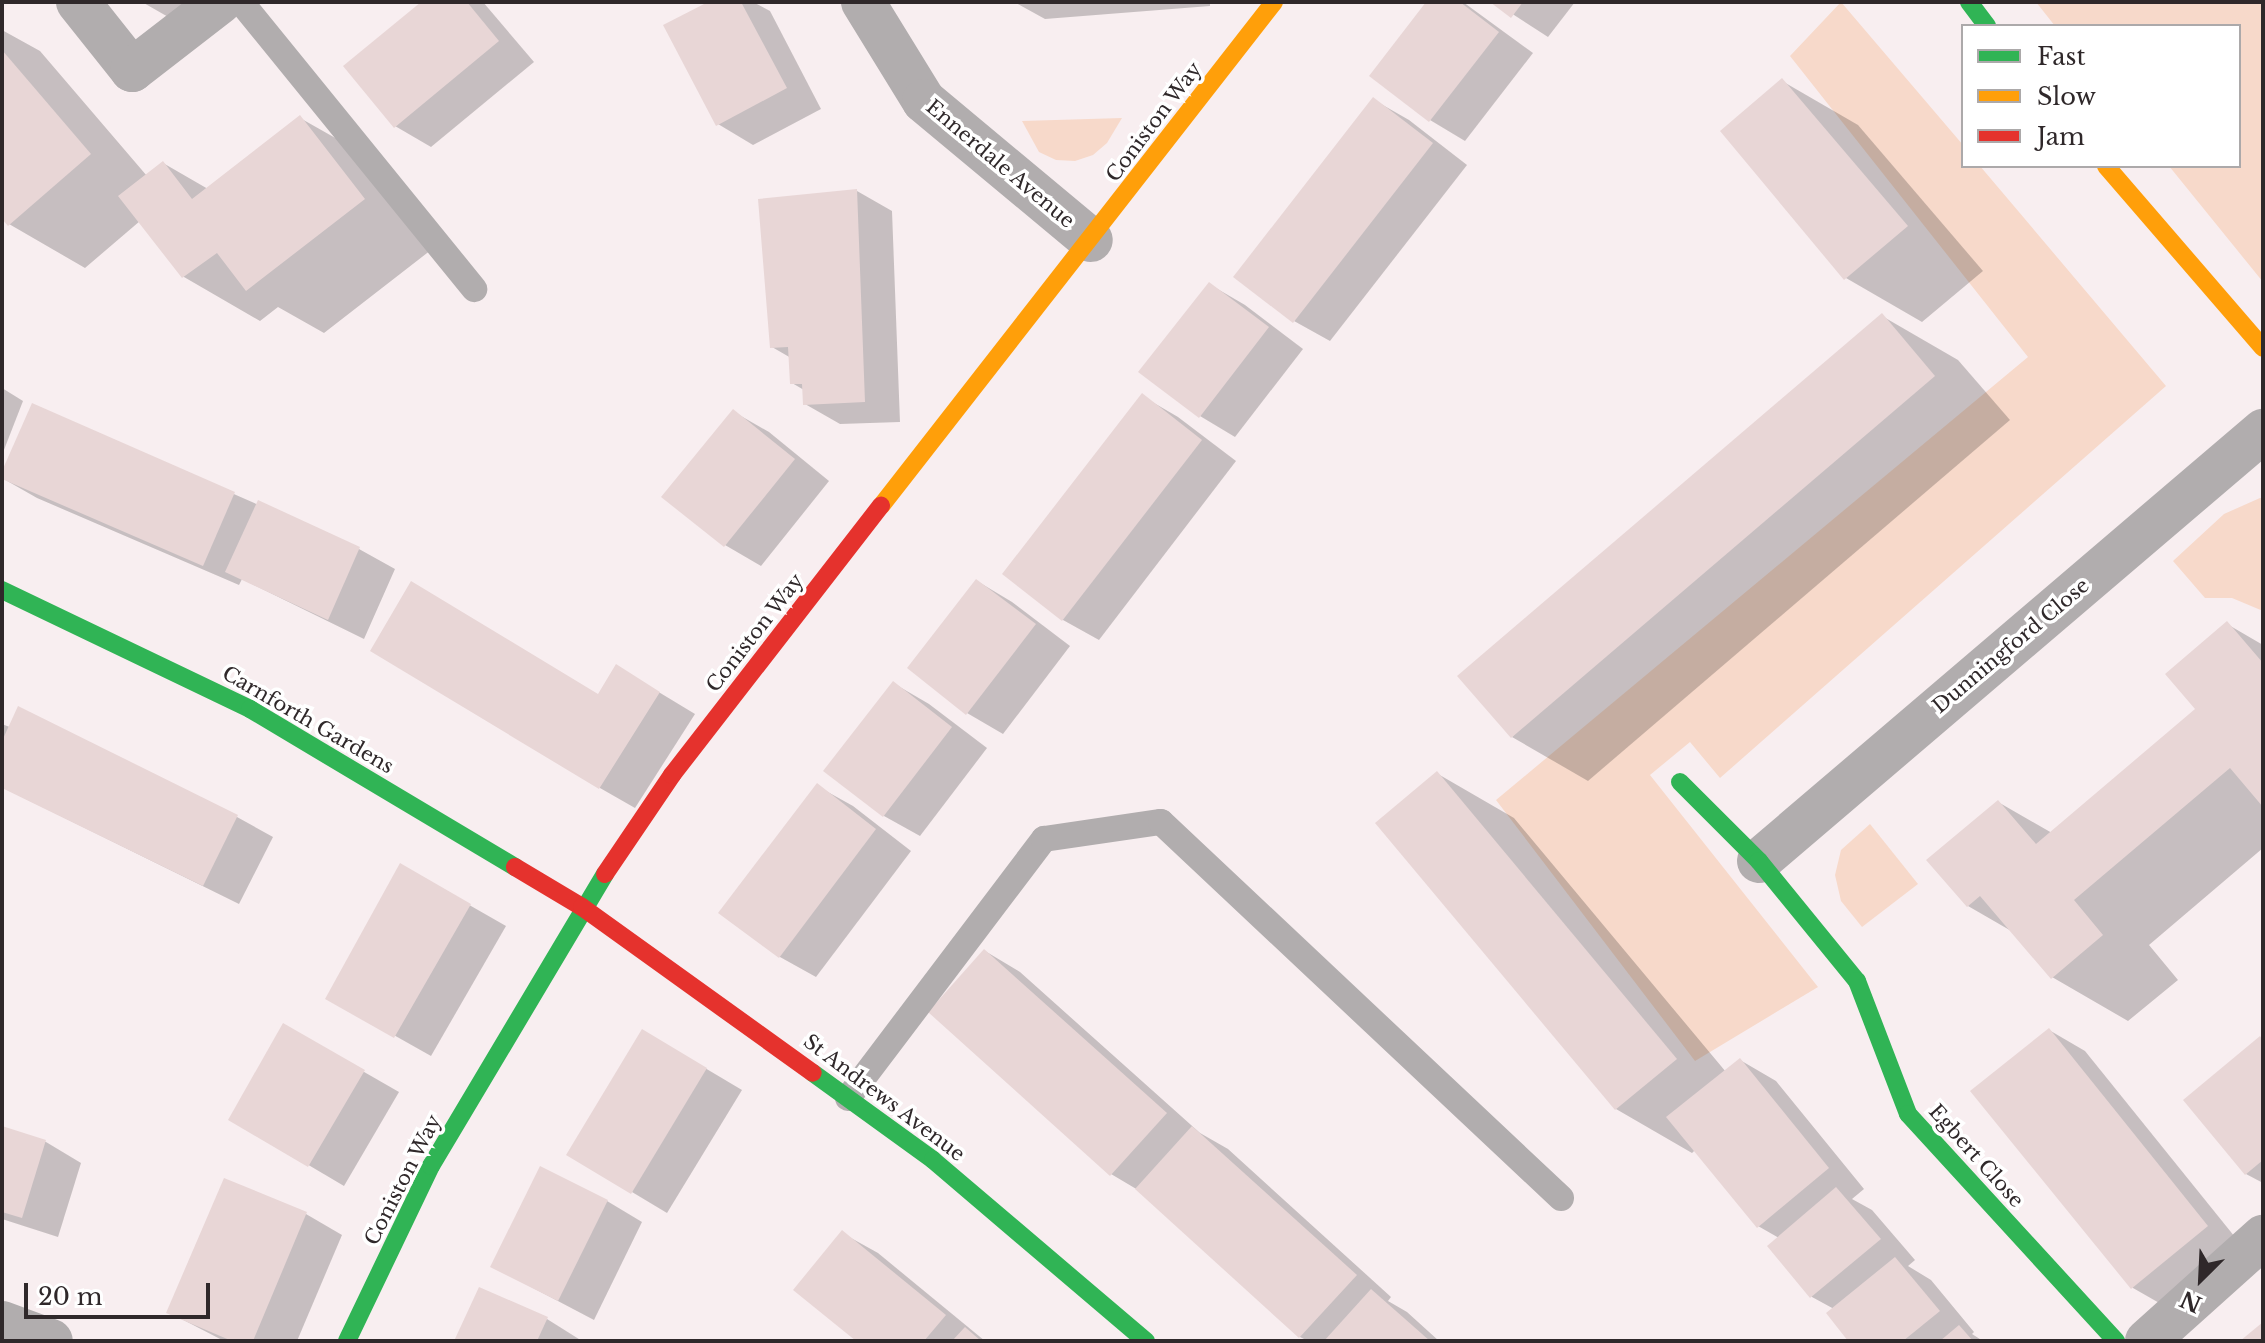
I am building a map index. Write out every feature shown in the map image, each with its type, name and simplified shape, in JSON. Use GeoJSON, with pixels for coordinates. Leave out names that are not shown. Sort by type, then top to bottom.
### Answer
{"type":"FeatureCollection","features":[{"type":"Feature","properties":{"kind":"street"},"geometry":{"type":"LineString","coordinates":[[78,2],[132,70],[220,2]]}},
{"type":"Feature","properties":{"kind":"street","name":"Ennerdale Avenue"},"geometry":{"type":"LineString","coordinates":[[863,2],[924,101],[1091,240]]}},
{"type":"Feature","properties":{"kind":"street","name":"Coniston Way"},"geometry":{"type":"LineString","coordinates":[[347,1341],[431,1166],[582,907],[681,763],[1274,2]]}},
{"type":"Feature","properties":{"kind":"street"},"geometry":{"type":"LineString","coordinates":[[1969,2],[1986,24]]}},
{"type":"Feature","properties":{"kind":"street"},"geometry":{"type":"LineString","coordinates":[[2108,168],[2263,348]]}},
{"type":"Feature","properties":{"kind":"street","name":"Dunningford Close"},"geometry":{"type":"LineString","coordinates":[[1759,861],[2263,431]]}},
{"type":"Feature","properties":{"kind":"street","name":"Carnforth Gardens"},"geometry":{"type":"LineString","coordinates":[[2,590],[250,709],[582,907]]}},
{"type":"Feature","properties":{"kind":"street","name":"Egbert Close"},"geometry":{"type":"LineString","coordinates":[[1680,782],[1759,861],[1857,981],[1908,1114],[2116,1341]]}},
{"type":"Feature","properties":{"kind":"street","name":"St Andrews Avenue"},"geometry":{"type":"LineString","coordinates":[[582,907],[933,1160],[1146,1341]]}},
{"type":"Feature","properties":{"kind":"street"},"geometry":{"type":"LineString","coordinates":[[2147,1341],[2263,1237]]}},
{"type":"Feature","properties":{"kind":"street"},"geometry":{"type":"LineString","coordinates":[[2,1323],[51,1341]]}},
{"type":"Feature","properties":{"kind":"lane"},"geometry":{"type":"LineString","coordinates":[[241,2],[474,289]]}},
{"type":"Feature","properties":{"kind":"lane"},"geometry":{"type":"LineString","coordinates":[[848,1098],[1044,839],[1161,822],[1561,1198]]}},
{"type":"Feature","properties":{"kind":"shaded area"},"geometry":{"type":"Polygon","coordinates":[[[1841,2],[1961,143],[1961,168],[1982,168],[2166,386],[1720,778],[1690,742],[1650,775],[1818,987],[1695,1061],[1496,800],[2028,357],[1790,56],[1841,2]]]}},
{"type":"Feature","properties":{"kind":"shaded area"},"geometry":{"type":"Polygon","coordinates":[[[2036,2],[2263,2],[2263,282],[2171,168],[2241,168],[2241,24],[2053,24],[2036,2]]]}},
{"type":"Feature","properties":{"kind":"shaded area"},"geometry":{"type":"Polygon","coordinates":[[[1122,118],[1107,143],[1093,155],[1075,161],[1056,160],[1039,152],[1022,121],[1122,118]]]}},
{"type":"Feature","properties":{"kind":"shaded area"},"geometry":{"type":"Polygon","coordinates":[[[2263,498],[2263,611],[2232,598],[2205,598],[2173,561],[2224,514],[2263,498]]]}},
{"type":"Feature","properties":{"kind":"shaded area"},"geometry":{"type":"Polygon","coordinates":[[[1870,824],[1918,884],[1862,927],[1841,901],[1835,875],[1841,850],[1870,824]]]}},
{"type":"Feature","properties":{"kind":"building"},"geometry":{"type":"Polygon","coordinates":[[[421,2],[467,2],[499,41],[394,128],[343,66],[421,2]]]}},
{"type":"Feature","properties":{"kind":"building"},"geometry":{"type":"Polygon","coordinates":[[[708,2],[741,2],[787,88],[716,126],[663,25],[708,2]]]}},
{"type":"Feature","properties":{"kind":"building"},"geometry":{"type":"Polygon","coordinates":[[[1426,2],[1460,2],[1499,32],[1429,122],[1369,76],[1426,2]]]}},
{"type":"Feature","properties":{"kind":"building"},"geometry":{"type":"Polygon","coordinates":[[[1490,2],[1523,2],[1511,18],[1490,2]]]}},
{"type":"Feature","properties":{"kind":"building"},"geometry":{"type":"Polygon","coordinates":[[[2,50],[91,154],[8,226],[2,219],[2,50]]]}},
{"type":"Feature","properties":{"kind":"building"},"geometry":{"type":"Polygon","coordinates":[[[1782,78],[1908,226],[1844,280],[1720,131],[1782,78]]]}},
{"type":"Feature","properties":{"kind":"building"},"geometry":{"type":"Polygon","coordinates":[[[1373,97],[1433,143],[1293,323],[1233,277],[1373,97]]]}},
{"type":"Feature","properties":{"kind":"building"},"geometry":{"type":"Polygon","coordinates":[[[300,115],[365,199],[246,291],[217,253],[182,278],[118,196],[163,161],[192,199],[300,115]]]}},
{"type":"Feature","properties":{"kind":"building"},"geometry":{"type":"Polygon","coordinates":[[[857,189],[865,402],[803,405],[802,384],[790,384],[788,347],[770,348],[758,199],[857,189]]]}},
{"type":"Feature","properties":{"kind":"building"},"geometry":{"type":"Polygon","coordinates":[[[1209,282],[1269,327],[1199,418],[1138,372],[1209,282]]]}},
{"type":"Feature","properties":{"kind":"building"},"geometry":{"type":"Polygon","coordinates":[[[1882,313],[1935,376],[1511,738],[1457,676],[1882,313]]]}},
{"type":"Feature","properties":{"kind":"building"},"geometry":{"type":"Polygon","coordinates":[[[1142,393],[1202,440],[1062,621],[1002,574],[1142,393]]]}},
{"type":"Feature","properties":{"kind":"building"},"geometry":{"type":"Polygon","coordinates":[[[32,403],[235,492],[203,566],[2,479],[2,471],[32,403]]]}},
{"type":"Feature","properties":{"kind":"building"},"geometry":{"type":"Polygon","coordinates":[[[733,409],[795,459],[724,547],[661,497],[733,409]]]}},
{"type":"Feature","properties":{"kind":"building"},"geometry":{"type":"Polygon","coordinates":[[[258,500],[360,547],[328,620],[225,572],[258,500]]]}},
{"type":"Feature","properties":{"kind":"building"},"geometry":{"type":"Polygon","coordinates":[[[976,579],[1036,624],[966,715],[907,668],[976,579]]]}},
{"type":"Feature","properties":{"kind":"building"},"geometry":{"type":"Polygon","coordinates":[[[411,581],[598,694],[616,664],[660,692],[599,789],[370,651],[411,581]]]}},
{"type":"Feature","properties":{"kind":"building"},"geometry":{"type":"Polygon","coordinates":[[[2227,621],[2263,663],[2263,807],[2230,768],[2074,900],[2103,935],[2051,979],[1980,896],[1967,907],[1926,860],[1998,800],[2036,844],[2195,709],[2165,674],[2227,621]]]}},
{"type":"Feature","properties":{"kind":"building"},"geometry":{"type":"Polygon","coordinates":[[[893,681],[952,727],[883,817],[823,771],[893,681]]]}},
{"type":"Feature","properties":{"kind":"building"},"geometry":{"type":"Polygon","coordinates":[[[18,706],[238,815],[203,886],[2,788],[2,741],[18,706]]]}},
{"type":"Feature","properties":{"kind":"building"},"geometry":{"type":"Polygon","coordinates":[[[1437,771],[1677,1059],[1615,1110],[1375,823],[1437,771]]]}},
{"type":"Feature","properties":{"kind":"building"},"geometry":{"type":"Polygon","coordinates":[[[817,783],[876,829],[779,958],[718,913],[817,783]]]}},
{"type":"Feature","properties":{"kind":"building"},"geometry":{"type":"Polygon","coordinates":[[[400,863],[471,904],[394,1038],[325,999],[400,863]]]}},
{"type":"Feature","properties":{"kind":"building"},"geometry":{"type":"Polygon","coordinates":[[[984,949],[1167,1113],[1110,1176],[928,1012],[984,949]]]}},
{"type":"Feature","properties":{"kind":"building"},"geometry":{"type":"Polygon","coordinates":[[[283,1023],[365,1070],[308,1167],[228,1120],[283,1023]]]}},
{"type":"Feature","properties":{"kind":"building"},"geometry":{"type":"Polygon","coordinates":[[[2049,1028],[2208,1226],[2131,1289],[1970,1091],[2049,1028]]]}},
{"type":"Feature","properties":{"kind":"building"},"geometry":{"type":"Polygon","coordinates":[[[642,1029],[707,1068],[631,1194],[566,1155],[642,1029]]]}},
{"type":"Feature","properties":{"kind":"building"},"geometry":{"type":"Polygon","coordinates":[[[2260,1036],[2263,1041],[2263,1160],[2245,1175],[2183,1100],[2260,1036]]]}},
{"type":"Feature","properties":{"kind":"building"},"geometry":{"type":"Polygon","coordinates":[[[1740,1058],[1829,1168],[1757,1228],[1666,1117],[1740,1058]]]}},
{"type":"Feature","properties":{"kind":"building"},"geometry":{"type":"Polygon","coordinates":[[[2,1126],[46,1140],[22,1218],[2,1212],[2,1126]]]}},
{"type":"Feature","properties":{"kind":"building"},"geometry":{"type":"Polygon","coordinates":[[[1192,1126],[1357,1275],[1299,1338],[1135,1189],[1192,1126]]]}},
{"type":"Feature","properties":{"kind":"building"},"geometry":{"type":"Polygon","coordinates":[[[540,1166],[608,1200],[558,1301],[490,1267],[540,1166]]]}},
{"type":"Feature","properties":{"kind":"building"},"geometry":{"type":"Polygon","coordinates":[[[224,1178],[307,1212],[253,1341],[232,1341],[166,1313],[224,1178]]]}},
{"type":"Feature","properties":{"kind":"building"},"geometry":{"type":"Polygon","coordinates":[[[1836,1187],[1881,1239],[1810,1298],[1767,1246],[1836,1187]]]}},
{"type":"Feature","properties":{"kind":"building"},"geometry":{"type":"Polygon","coordinates":[[[842,1230],[946,1315],[924,1341],[856,1341],[793,1290],[842,1230]]]}},
{"type":"Feature","properties":{"kind":"building"},"geometry":{"type":"Polygon","coordinates":[[[1895,1257],[1940,1311],[1903,1341],[1848,1341],[1826,1313],[1895,1257]]]}},
{"type":"Feature","properties":{"kind":"building"},"geometry":{"type":"Polygon","coordinates":[[[479,1287],[548,1317],[537,1341],[454,1341],[479,1287]]]}},
{"type":"Feature","properties":{"kind":"building"},"geometry":{"type":"Polygon","coordinates":[[[1371,1289],[1413,1326],[1430,1341],[1324,1341],[1371,1289]]]}},
{"type":"Feature","properties":{"kind":"building"},"geometry":{"type":"Polygon","coordinates":[[[2263,1322],[2263,1341],[2240,1341],[2263,1322]]]}},
{"type":"Feature","properties":{"kind":"building"},"geometry":{"type":"Polygon","coordinates":[[[1959,1325],[1973,1341],[1940,1341],[1959,1325]]]}},
{"type":"Feature","properties":{"kind":"building"},"geometry":{"type":"Polygon","coordinates":[[[965,1327],[981,1341],[952,1341],[965,1327]]]}},
{"type":"Feature","properties":{"kind":"traffic: fast"},"geometry":{"type":"LineString","coordinates":[[1969,2],[1986,24]]}},
{"type":"Feature","properties":{"kind":"traffic: fast"},"geometry":{"type":"LineString","coordinates":[[2,590],[250,709],[515,867]]}},
{"type":"Feature","properties":{"kind":"traffic: fast"},"geometry":{"type":"LineString","coordinates":[[1680,782],[1759,861],[1857,981],[1908,1114],[2116,1341]]}},
{"type":"Feature","properties":{"kind":"traffic: fast"},"geometry":{"type":"LineString","coordinates":[[347,1341],[431,1166],[605,874]]}},
{"type":"Feature","properties":{"kind":"traffic: fast"},"geometry":{"type":"LineString","coordinates":[[813,1073],[933,1160],[1146,1341]]}},
{"type":"Feature","properties":{"kind":"traffic: slow"},"geometry":{"type":"LineString","coordinates":[[881,506],[1274,2]]}},
{"type":"Feature","properties":{"kind":"traffic: slow"},"geometry":{"type":"LineString","coordinates":[[2108,168],[2263,348]]}},
{"type":"Feature","properties":{"kind":"traffic: jam"},"geometry":{"type":"LineString","coordinates":[[605,874],[672,775],[881,506]]}},
{"type":"Feature","properties":{"kind":"traffic: jam"},"geometry":{"type":"LineString","coordinates":[[515,867],[582,907],[813,1073]]}}]}
